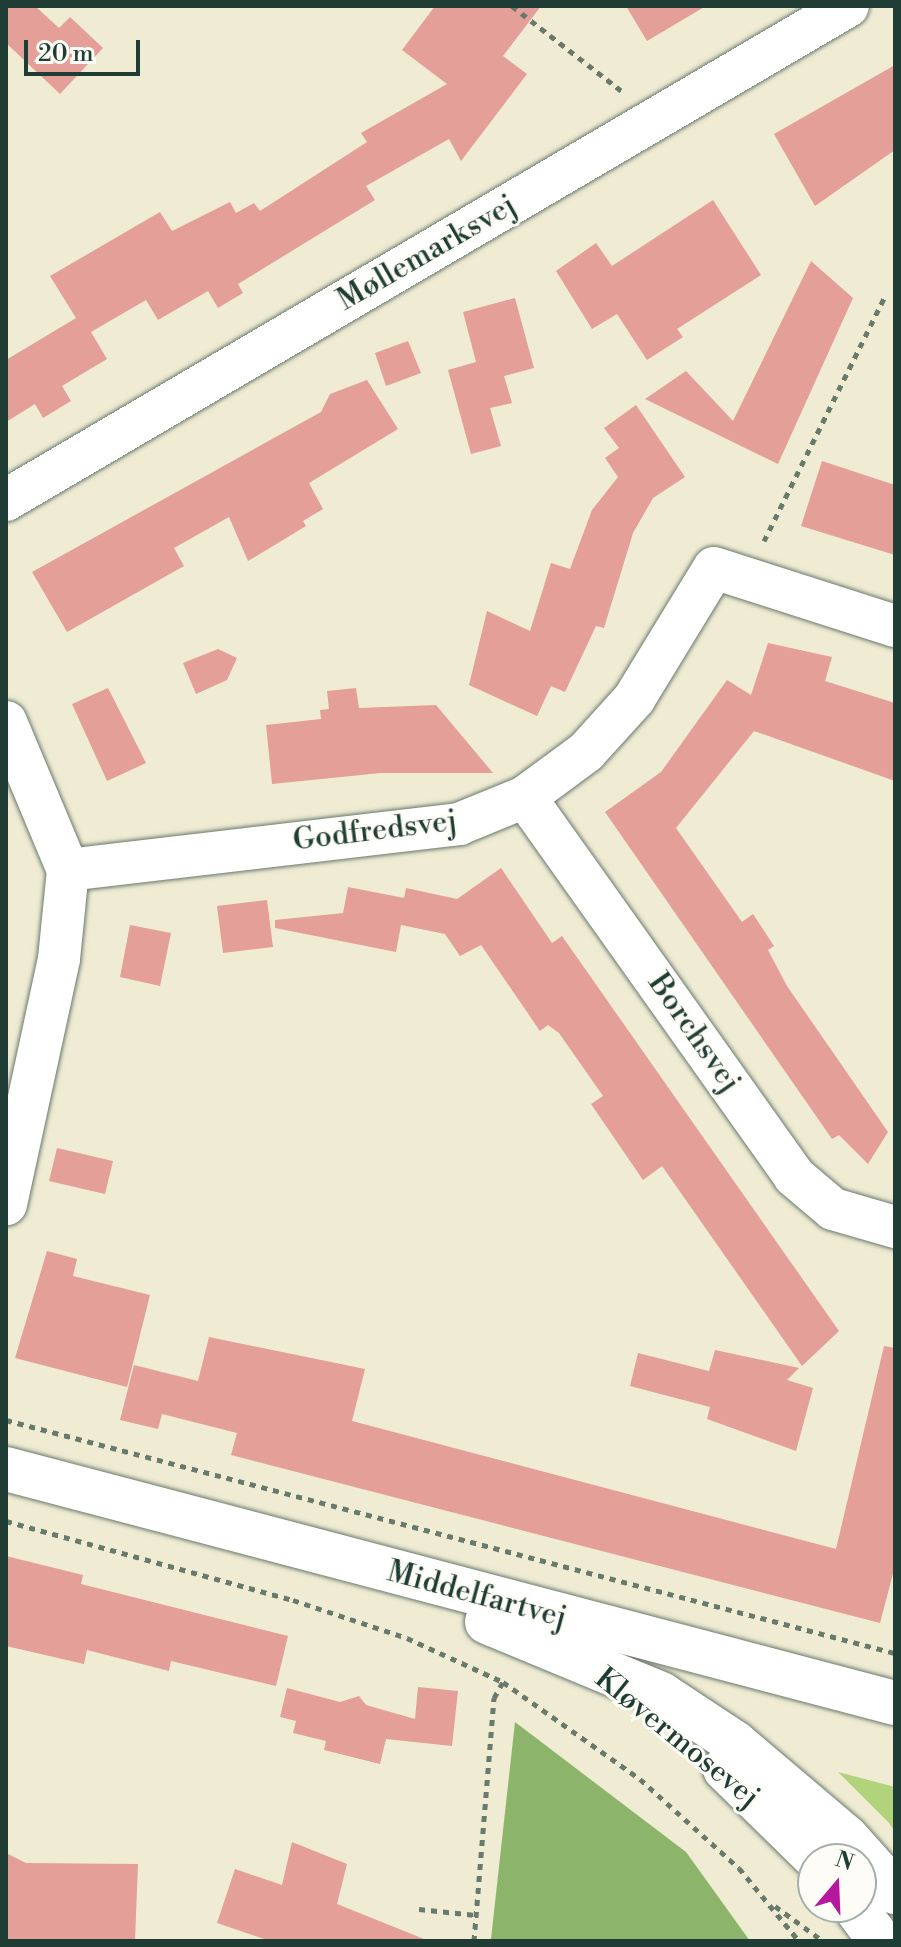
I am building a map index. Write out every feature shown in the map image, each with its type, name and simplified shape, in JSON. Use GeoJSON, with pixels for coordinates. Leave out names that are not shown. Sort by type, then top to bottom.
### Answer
{"type":"FeatureCollection","features":[{"type":"Feature","properties":{"kind":"main road","name":"Middelfartvej"},"geometry":{"type":"LineString","coordinates":[[6,1469],[59,1487],[895,1703]]}},
{"type":"Feature","properties":{"kind":"main road","name":"Middelfartvej"},"geometry":{"type":"LineString","coordinates":[[6,1479],[59,1487]]}},
{"type":"Feature","properties":{"kind":"main road","name":"Kløvermosevej"},"geometry":{"type":"LineString","coordinates":[[271,1541],[569,1653],[661,1694],[735,1743],[846,1837],[895,1892]]}},
{"type":"Feature","properties":{"kind":"main road","name":"Kløvermosevej"},"geometry":{"type":"LineString","coordinates":[[569,1653],[719,1763],[801,1843]]}},
{"type":"Feature","properties":{"kind":"main road"},"geometry":{"type":"LineString","coordinates":[[867,1923],[880,1941]]}},
{"type":"Feature","properties":{"kind":"street","name":"Møllemarksvej"},"geometry":{"type":"LineString","coordinates":[[6,500],[848,6]]}},
{"type":"Feature","properties":{"kind":"street","name":"Godfredsvej"},"geometry":{"type":"LineString","coordinates":[[68,870],[459,824],[525,797],[586,752],[634,699],[714,568],[895,626]]}},
{"type":"Feature","properties":{"kind":"street"},"geometry":{"type":"LineString","coordinates":[[6,722],[68,870],[59,959],[6,1204]]}},
{"type":"Feature","properties":{"kind":"street","name":"Borchsvej"},"geometry":{"type":"LineString","coordinates":[[525,797],[794,1176],[833,1209],[895,1227]]}},
{"type":"Feature","properties":{"kind":"path"},"geometry":{"type":"LineString","coordinates":[[512,6],[656,119]]}},
{"type":"Feature","properties":{"kind":"path"},"geometry":{"type":"LineString","coordinates":[[746,578],[884,298]]}},
{"type":"Feature","properties":{"kind":"path"},"geometry":{"type":"LineString","coordinates":[[6,1420],[895,1653]]}},
{"type":"Feature","properties":{"kind":"path"},"geometry":{"type":"LineString","coordinates":[[6,1521],[293,1600],[407,1638],[503,1682],[640,1779],[771,1903],[823,1941]]}},
{"type":"Feature","properties":{"kind":"path"},"geometry":{"type":"LineString","coordinates":[[474,1941],[494,1698],[503,1682]]}},
{"type":"Feature","properties":{"kind":"path"},"geometry":{"type":"LineString","coordinates":[[771,1903],[799,1941]]}},
{"type":"Feature","properties":{"kind":"path"},"geometry":{"type":"LineString","coordinates":[[419,1909],[476,1915]]}},
{"type":"Feature","properties":{"kind":"green space"},"geometry":{"type":"Polygon","coordinates":[[[515,1722],[686,1852],[750,1941],[491,1939],[515,1722]]]}},
{"type":"Feature","properties":{"kind":"green space"},"geometry":{"type":"Polygon","coordinates":[[[838,1772],[895,1787],[895,1832],[889,1823],[838,1772]]]}},
{"type":"Feature","properties":{"kind":"building"},"geometry":{"type":"Polygon","coordinates":[[[6,6],[35,6],[59,28],[70,17],[103,48],[60,94],[6,43],[6,6]]]}},
{"type":"Feature","properties":{"kind":"building"},"geometry":{"type":"Polygon","coordinates":[[[435,6],[541,6],[503,56],[527,74],[461,161],[449,139],[366,186],[375,200],[238,284],[243,293],[218,308],[208,291],[158,320],[146,300],[91,332],[107,359],[62,386],[71,401],[43,418],[35,404],[6,422],[6,360],[76,318],[50,276],[160,212],[172,231],[230,202],[236,213],[254,203],[260,211],[367,142],[361,133],[447,84],[402,50],[435,6]]]}},
{"type":"Feature","properties":{"kind":"building"},"geometry":{"type":"Polygon","coordinates":[[[626,6],[706,6],[647,41],[626,6]]]}},
{"type":"Feature","properties":{"kind":"building"},"geometry":{"type":"Polygon","coordinates":[[[895,65],[895,150],[815,206],[774,134],[895,65]]]}},
{"type":"Feature","properties":{"kind":"building"},"geometry":{"type":"Polygon","coordinates":[[[713,200],[761,275],[677,329],[683,337],[647,360],[617,314],[592,329],[556,271],[596,243],[612,266],[713,200]]]}},
{"type":"Feature","properties":{"kind":"building"},"geometry":{"type":"Polygon","coordinates":[[[811,261],[853,298],[778,464],[645,399],[686,371],[733,421],[811,261]]]}},
{"type":"Feature","properties":{"kind":"building"},"geometry":{"type":"Polygon","coordinates":[[[515,298],[534,368],[504,376],[512,403],[490,408],[501,446],[471,454],[448,370],[476,362],[463,312],[515,298]]]}},
{"type":"Feature","properties":{"kind":"building"},"geometry":{"type":"Polygon","coordinates":[[[408,341],[421,373],[386,386],[375,353],[408,341]]]}},
{"type":"Feature","properties":{"kind":"building"},"geometry":{"type":"Polygon","coordinates":[[[367,380],[398,429],[309,483],[323,509],[303,521],[306,526],[248,561],[229,517],[174,548],[184,566],[67,632],[32,572],[321,412],[330,394],[367,380]]]}},
{"type":"Feature","properties":{"kind":"building"},"geometry":{"type":"Polygon","coordinates":[[[636,405],[685,477],[653,498],[633,533],[604,628],[596,626],[565,692],[551,686],[537,716],[469,685],[487,611],[530,631],[551,563],[570,569],[592,510],[618,477],[605,458],[619,448],[604,428],[636,405]]]}},
{"type":"Feature","properties":{"kind":"building"},"geometry":{"type":"Polygon","coordinates":[[[822,461],[895,485],[895,555],[801,526],[822,461]]]}},
{"type":"Feature","properties":{"kind":"building"},"geometry":{"type":"Polygon","coordinates":[[[768,643],[832,657],[825,681],[895,703],[895,781],[754,731],[676,828],[742,922],[753,914],[774,946],[768,950],[787,986],[888,1132],[868,1164],[839,1135],[832,1139],[605,812],[661,772],[727,680],[751,695],[768,643]]]}},
{"type":"Feature","properties":{"kind":"building"},"geometry":{"type":"Polygon","coordinates":[[[218,649],[237,658],[227,680],[196,694],[183,663],[218,649]]]}},
{"type":"Feature","properties":{"kind":"building"},"geometry":{"type":"Polygon","coordinates":[[[108,688],[146,763],[107,781],[72,704],[108,688]]]}},
{"type":"Feature","properties":{"kind":"building"},"geometry":{"type":"Polygon","coordinates":[[[356,688],[359,708],[436,705],[493,773],[381,773],[272,784],[266,725],[321,719],[320,710],[329,709],[327,691],[356,688]]]}},
{"type":"Feature","properties":{"kind":"building"},"geometry":{"type":"Polygon","coordinates":[[[501,868],[552,943],[562,936],[839,1331],[802,1366],[662,1166],[643,1180],[591,1104],[603,1096],[559,1033],[548,1025],[540,1031],[481,945],[460,956],[445,934],[401,925],[396,952],[275,928],[275,920],[343,913],[348,887],[404,898],[406,888],[457,899],[501,868]]]}},
{"type":"Feature","properties":{"kind":"building"},"geometry":{"type":"Polygon","coordinates":[[[267,900],[273,947],[223,953],[217,906],[267,900]]]}},
{"type":"Feature","properties":{"kind":"building"},"geometry":{"type":"Polygon","coordinates":[[[130,925],[171,933],[160,986],[120,977],[130,925]]]}},
{"type":"Feature","properties":{"kind":"building"},"geometry":{"type":"Polygon","coordinates":[[[57,1148],[113,1161],[105,1194],[49,1181],[57,1148]]]}},
{"type":"Feature","properties":{"kind":"building"},"geometry":{"type":"Polygon","coordinates":[[[47,1251],[77,1259],[73,1276],[150,1295],[127,1387],[15,1358],[47,1251]]]}},
{"type":"Feature","properties":{"kind":"building"},"geometry":{"type":"Polygon","coordinates":[[[209,1337],[365,1369],[352,1421],[836,1549],[884,1346],[895,1348],[895,1566],[880,1623],[231,1455],[237,1433],[162,1414],[158,1429],[120,1420],[134,1365],[198,1381],[209,1337]]]}},
{"type":"Feature","properties":{"kind":"building"},"geometry":{"type":"Polygon","coordinates":[[[715,1350],[799,1368],[787,1380],[813,1388],[796,1451],[707,1419],[710,1407],[630,1386],[638,1353],[709,1371],[715,1350]]]}},
{"type":"Feature","properties":{"kind":"building"},"geometry":{"type":"Polygon","coordinates":[[[6,1556],[83,1575],[81,1584],[288,1636],[276,1686],[171,1661],[169,1671],[87,1650],[84,1664],[6,1646],[6,1556]]]}},
{"type":"Feature","properties":{"kind":"building"},"geometry":{"type":"Polygon","coordinates":[[[418,1687],[458,1691],[452,1746],[386,1739],[380,1764],[324,1750],[326,1741],[293,1733],[296,1721],[280,1717],[287,1688],[340,1702],[359,1696],[366,1705],[415,1719],[418,1687]]]}},
{"type":"Feature","properties":{"kind":"building"},"geometry":{"type":"Polygon","coordinates":[[[292,1842],[347,1864],[337,1904],[429,1941],[270,1941],[217,1923],[235,1869],[282,1885],[292,1842]]]}},
{"type":"Feature","properties":{"kind":"building"},"geometry":{"type":"Polygon","coordinates":[[[6,1853],[26,1863],[138,1864],[135,1941],[6,1941],[6,1853]]]}}]}
